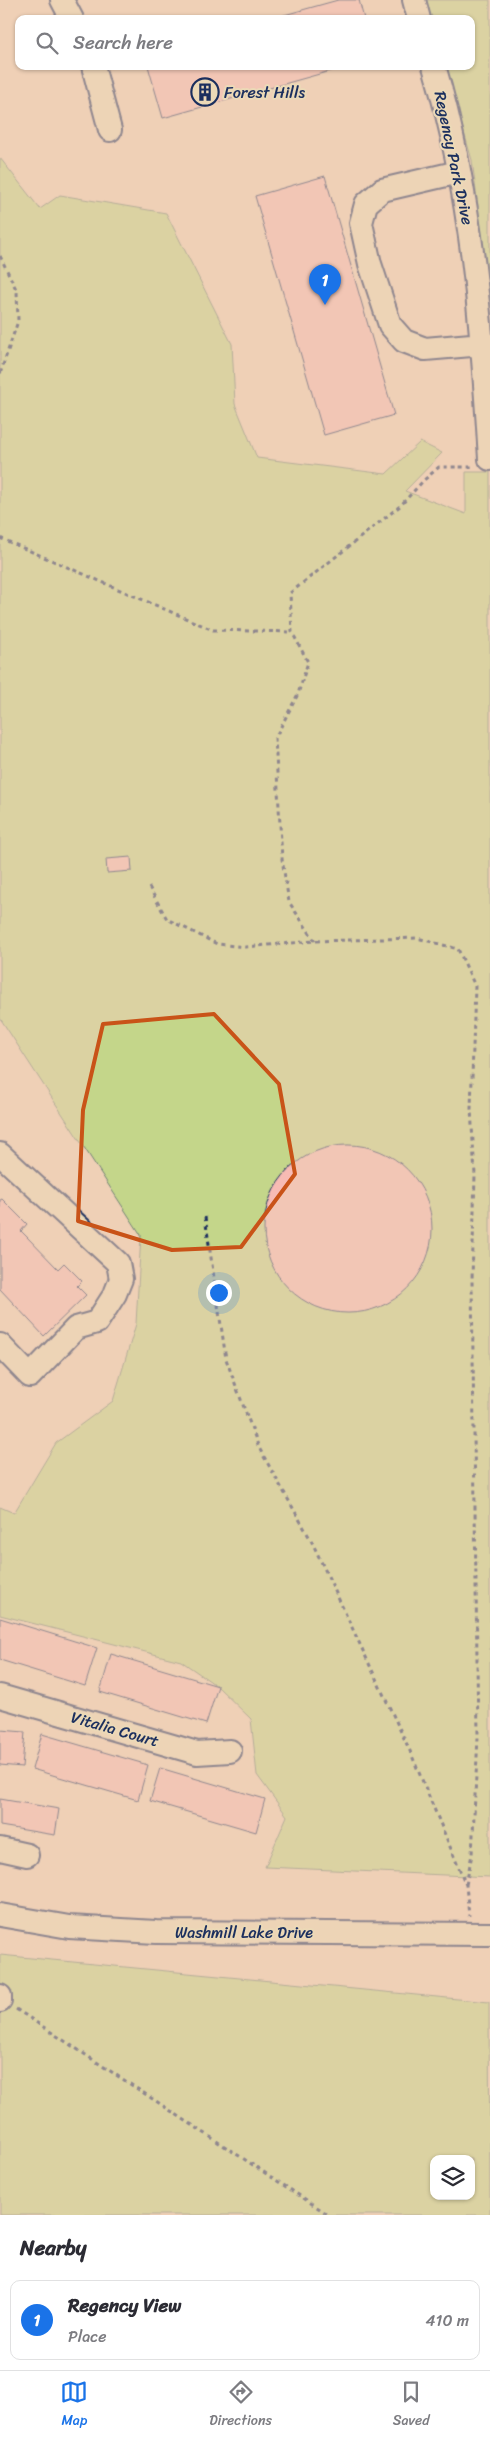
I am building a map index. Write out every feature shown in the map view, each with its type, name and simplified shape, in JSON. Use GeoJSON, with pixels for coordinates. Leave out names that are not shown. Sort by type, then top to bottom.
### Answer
{"type":"FeatureCollection","features":[{"type":"Feature","properties":{"kind":"street"},"geometry":{"type":"LineString","coordinates":[[62,0],[70,15]]}},
{"type":"Feature","properties":{"kind":"street"},"geometry":{"type":"LineString","coordinates":[[414,0],[418,15]]}},
{"type":"Feature","properties":{"kind":"street"},"geometry":{"type":"LineString","coordinates":[[94,70],[110,130]]}},
{"type":"Feature","properties":{"kind":"street","name":"Regency Park Drive"},"geometry":{"type":"LineString","coordinates":[[435,70],[469,224],[483,344],[486,463]]}},
{"type":"Feature","properties":{"kind":"street"},"geometry":{"type":"LineString","coordinates":[[459,172],[382,190],[366,204],[361,223],[370,264],[390,325],[404,341],[425,348],[483,344]]}},
{"type":"Feature","properties":{"kind":"street"},"geometry":{"type":"LineString","coordinates":[[0,1154],[118,1262],[121,1279],[115,1294],[97,1322],[76,1328],[30,1376],[0,1345]]}},
{"type":"Feature","properties":{"kind":"street","name":"Vitalia Court"},"geometry":{"type":"LineString","coordinates":[[0,1696],[198,1752],[230,1752]]}},
{"type":"Feature","properties":{"kind":"street"},"geometry":{"type":"LineString","coordinates":[[0,1849],[27,1855]]}},
{"type":"Feature","properties":{"kind":"street","name":"Washmill Lake Drive"},"geometry":{"type":"LineString","coordinates":[[0,1915],[69,1927],[146,1931],[481,1934]]}},
{"type":"Feature","properties":{"kind":"path"},"geometry":{"type":"LineString","coordinates":[[0,256],[17,291],[18,321],[0,374]]}},
{"type":"Feature","properties":{"kind":"path"},"geometry":{"type":"LineString","coordinates":[[315,941],[289,902],[282,859],[275,738],[298,694],[308,662],[292,632],[290,593],[400,506],[439,467],[486,463]]}},
{"type":"Feature","properties":{"kind":"path"},"geometry":{"type":"LineString","coordinates":[[0,538],[214,630],[292,632]]}},
{"type":"Feature","properties":{"kind":"path"},"geometry":{"type":"LineString","coordinates":[[149,887],[167,919],[217,944],[245,947],[315,941],[418,938],[458,949],[475,986],[471,1110],[475,1175],[472,1280],[478,1737],[472,1854],[466,1885]]}},
{"type":"Feature","properties":{"kind":"path"},"geometry":{"type":"LineString","coordinates":[[205,1216],[226,1359],[259,1448],[311,1540],[410,1751],[466,1885],[481,1934]]}},
{"type":"Feature","properties":{"kind":"path"},"geometry":{"type":"LineString","coordinates":[[0,1999],[329,2215]]}},
{"type":"Feature","properties":{"kind":"highlighted area"},"geometry":{"type":"Polygon","coordinates":[[[214,1014],[279,1084],[295,1174],[241,1247],[172,1250],[78,1221],[83,1110],[103,1024],[214,1014]]]}},
{"type":"Feature","properties":{"kind":"green space"},"geometry":{"type":"Polygon","coordinates":[[[426,0],[490,0],[490,298],[472,160],[446,70],[475,70],[475,15],[430,15],[426,0]]]}},
{"type":"Feature","properties":{"kind":"green space"},"geometry":{"type":"Polygon","coordinates":[[[0,158],[40,209],[60,195],[166,213],[232,344],[235,404],[257,458],[386,474],[420,442],[442,453],[405,491],[466,514],[466,472],[490,472],[490,1877],[265,1867],[287,1816],[257,1775],[251,1719],[217,1686],[181,1661],[0,1615],[0,1507],[14,1513],[56,1443],[113,1401],[136,1324],[141,1235],[0,1018],[0,158]]]}},
{"type":"Feature","properties":{"kind":"green space"},"geometry":{"type":"Polygon","coordinates":[[[0,1955],[489,2002],[490,2215],[0,2215],[0,1955]]]}},
{"type":"Feature","properties":{"kind":"building"},"geometry":{"type":"Polygon","coordinates":[[[338,0],[359,0],[363,15],[284,15],[338,0]]]}},
{"type":"Feature","properties":{"kind":"building","name":"Forest Hills"},"geometry":{"type":"Polygon","coordinates":[[[149,70],[334,70],[163,118],[149,70]]]}},
{"type":"Feature","properties":{"kind":"building"},"geometry":{"type":"Polygon","coordinates":[[[325,176],[394,415],[324,435],[255,196],[325,176]]]}},
{"type":"Feature","properties":{"kind":"building"},"geometry":{"type":"Polygon","coordinates":[[[131,857],[132,871],[107,873],[106,859],[131,857]]]}},
{"type":"Feature","properties":{"kind":"building"},"geometry":{"type":"Polygon","coordinates":[[[356,1145],[380,1151],[408,1169],[426,1197],[431,1213],[431,1245],[426,1261],[408,1289],[395,1299],[372,1310],[340,1313],[316,1307],[288,1289],[278,1276],[267,1253],[264,1221],[270,1197],[288,1169],[301,1159],[324,1148],[356,1145]]]}},
{"type":"Feature","properties":{"kind":"building"},"geometry":{"type":"Polygon","coordinates":[[[2,1199],[27,1224],[21,1231],[58,1269],[64,1263],[82,1281],[77,1286],[86,1295],[44,1336],[0,1289],[0,1200],[2,1199]]]}},
{"type":"Feature","properties":{"kind":"building"},"geometry":{"type":"Polygon","coordinates":[[[0,1618],[97,1648],[85,1686],[0,1660],[0,1618]]]}},
{"type":"Feature","properties":{"kind":"building"},"geometry":{"type":"Polygon","coordinates":[[[111,1654],[218,1686],[206,1724],[100,1692],[111,1654]]]}},
{"type":"Feature","properties":{"kind":"building"},"geometry":{"type":"Polygon","coordinates":[[[0,1730],[25,1732],[22,1767],[0,1765],[0,1730]]]}},
{"type":"Feature","properties":{"kind":"building"},"geometry":{"type":"Polygon","coordinates":[[[42,1734],[148,1765],[138,1800],[32,1769],[42,1734]]]}},
{"type":"Feature","properties":{"kind":"building"},"geometry":{"type":"Polygon","coordinates":[[[160,1768],[265,1799],[256,1832],[150,1801],[160,1768]]]}},
{"type":"Feature","properties":{"kind":"building"},"geometry":{"type":"Polygon","coordinates":[[[0,1799],[59,1809],[55,1835],[0,1826],[0,1799]]]}},
{"type":"Feature","properties":{"kind":"place","name":"Forest Hills"},"geometry":{"type":"Point","coordinates":[205,92]}},
{"type":"Feature","properties":{"kind":"place","name":"Regency View"},"geometry":{"type":"Point","coordinates":[325,305]}}]}
